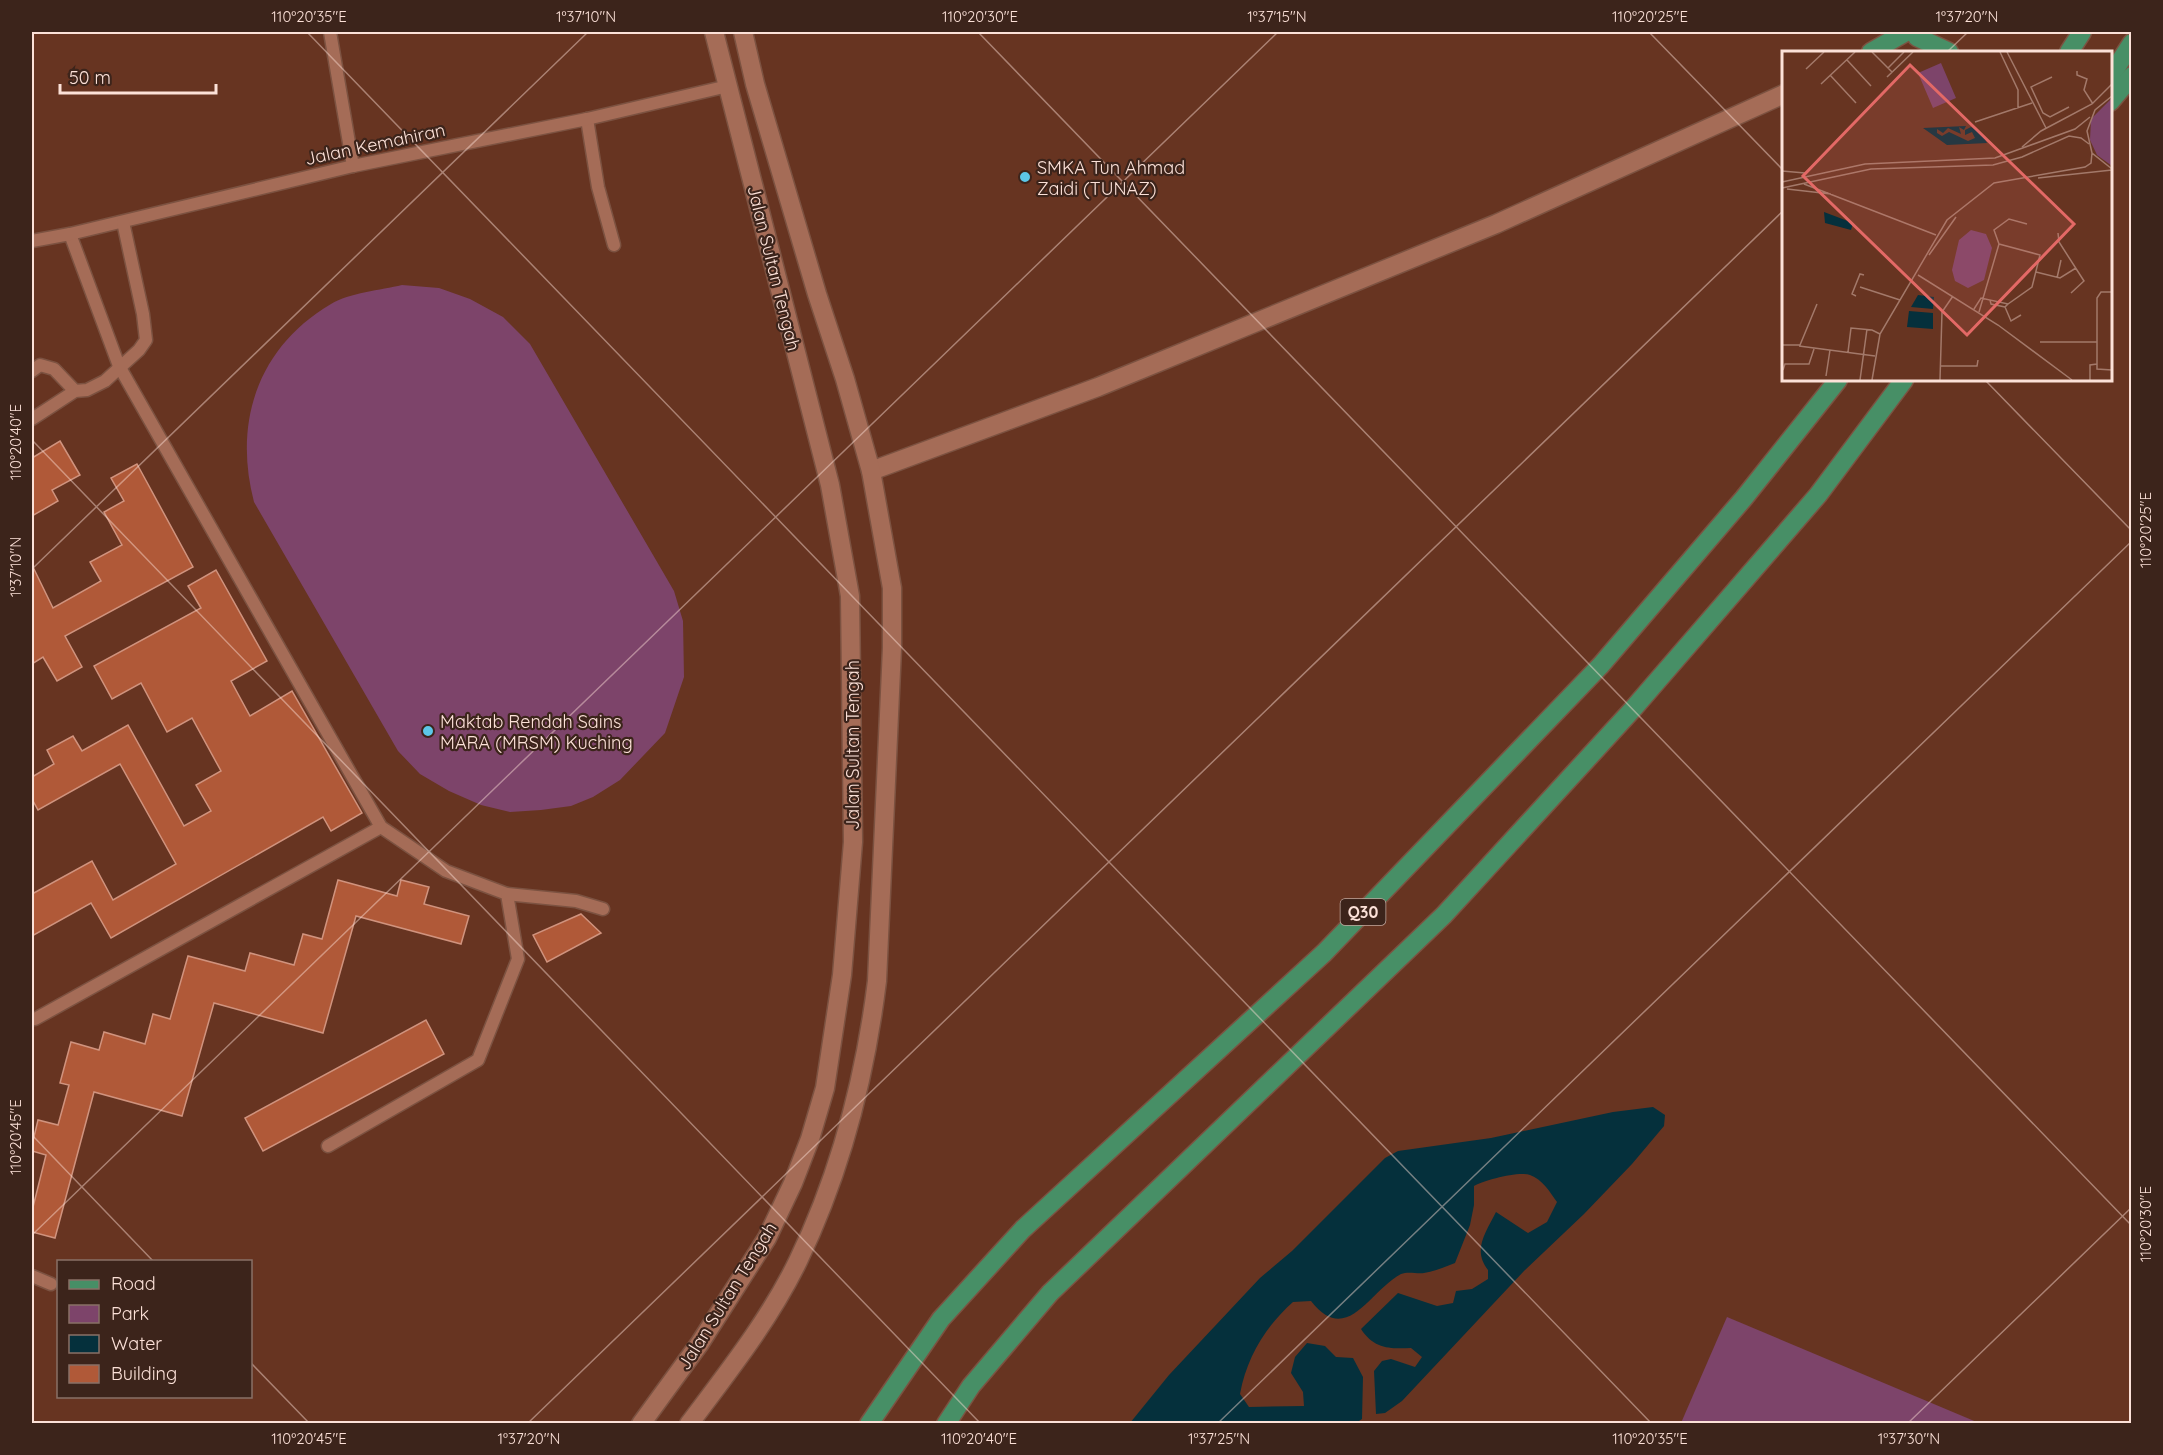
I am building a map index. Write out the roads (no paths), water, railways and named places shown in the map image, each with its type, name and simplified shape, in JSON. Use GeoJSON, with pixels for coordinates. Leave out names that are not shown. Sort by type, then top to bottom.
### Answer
{"type":"FeatureCollection","features":[{"type":"Feature","properties":{"kind":"main road","name":"Jalan Sultan Tengah"},"geometry":{"type":"LineString","coordinates":[[641,1424],[700,1343],[767,1238],[793,1184],[810,1139],[825,1088],[842,975],[853,842],[850,596],[830,484],[714,32]]}},
{"type":"Feature","properties":{"kind":"main road","name":"Jalan Sultan Tengah"},"geometry":{"type":"LineString","coordinates":[[689,1424],[758,1329],[797,1263],[822,1209],[843,1151],[868,1043],[877,981],[892,648],[892,588],[871,471],[755,84],[743,32]]}},
{"type":"Feature","properties":{"kind":"main road"},"geometry":{"type":"LineString","coordinates":[[2070,51],[2082,32]]}},
{"type":"Feature","properties":{"kind":"main road"},"geometry":{"type":"LineString","coordinates":[[1873,51],[1917,33]]}},
{"type":"Feature","properties":{"kind":"main road"},"geometry":{"type":"LineString","coordinates":[[1880,51],[1917,33]]}},
{"type":"Feature","properties":{"kind":"main road"},"geometry":{"type":"LineString","coordinates":[[1917,33],[1947,51]]}},
{"type":"Feature","properties":{"kind":"main road"},"geometry":{"type":"LineString","coordinates":[[2112,74],[2132,43]]}},
{"type":"Feature","properties":{"kind":"main road"},"geometry":{"type":"LineString","coordinates":[[2112,100],[2132,76]]}},
{"type":"Feature","properties":{"kind":"main road"},"geometry":{"type":"LineString","coordinates":[[871,471],[1098,387],[1496,224],[1782,95]]}},
{"type":"Feature","properties":{"kind":"main road","name":"Q30"},"geometry":{"type":"LineString","coordinates":[[869,1424],[941,1319],[1023,1229],[1324,953],[1601,665],[1744,498],[1837,381]]}},
{"type":"Feature","properties":{"kind":"main road"},"geometry":{"type":"LineString","coordinates":[[946,1424],[971,1386],[1050,1293],[1444,915],[1632,710],[1810,504],[1903,381]]}},
{"type":"Feature","properties":{"kind":"lane"},"geometry":{"type":"LineString","coordinates":[[330,32],[353,166]]}},
{"type":"Feature","properties":{"kind":"lane","name":"Jalan Kemahiran"},"geometry":{"type":"LineString","coordinates":[[32,241],[123,222],[353,166],[587,119],[728,86]]}},
{"type":"Feature","properties":{"kind":"lane"},"geometry":{"type":"LineString","coordinates":[[587,119],[598,187],[614,245]]}},
{"type":"Feature","properties":{"kind":"lane"},"geometry":{"type":"LineString","coordinates":[[32,419],[75,391],[87,390],[105,381],[139,350],[146,340],[143,314],[123,222]]}},
{"type":"Feature","properties":{"kind":"lane"},"geometry":{"type":"LineString","coordinates":[[70,234],[119,366],[381,827],[446,871],[507,894],[576,901],[603,909]]}},
{"type":"Feature","properties":{"kind":"lane"},"geometry":{"type":"LineString","coordinates":[[32,370],[40,365],[48,366],[58,372],[75,391]]}},
{"type":"Feature","properties":{"kind":"lane"},"geometry":{"type":"LineString","coordinates":[[32,1019],[381,827]]}},
{"type":"Feature","properties":{"kind":"lane"},"geometry":{"type":"LineString","coordinates":[[328,1146],[478,1060],[518,959],[507,894]]}},
{"type":"Feature","properties":{"kind":"lane"},"geometry":{"type":"LineString","coordinates":[[32,1276],[51,1284]]}},
{"type":"Feature","properties":{"kind":"water"},"geometry":{"type":"Polygon","coordinates":[[[1653,1107],[1665,1115],[1664,1126],[1632,1164],[1524,1271],[1402,1401],[1385,1413],[1376,1414],[1374,1371],[1382,1361],[1391,1359],[1415,1367],[1422,1357],[1411,1348],[1389,1348],[1377,1344],[1371,1341],[1361,1329],[1398,1293],[1437,1306],[1453,1303],[1456,1291],[1472,1289],[1488,1279],[1488,1270],[1483,1263],[1481,1248],[1496,1212],[1528,1233],[1547,1222],[1557,1202],[1545,1186],[1534,1177],[1525,1174],[1510,1175],[1474,1186],[1474,1205],[1470,1225],[1455,1263],[1424,1273],[1401,1274],[1358,1311],[1347,1317],[1336,1319],[1324,1314],[1311,1301],[1293,1302],[1266,1332],[1252,1355],[1243,1380],[1240,1394],[1249,1407],[1304,1406],[1303,1392],[1291,1373],[1295,1357],[1307,1343],[1325,1346],[1336,1357],[1353,1358],[1363,1377],[1362,1419],[1356,1423],[1130,1423],[1169,1375],[1260,1278],[1292,1251],[1385,1158],[1398,1151],[1491,1138],[1613,1112],[1653,1107]]]}},
{"type":"Feature","properties":{"kind":"place","name":"SMKA Tun Ahmad Zaidi (TUNAZ)"},"geometry":{"type":"Point","coordinates":[1025,177]}},
{"type":"Feature","properties":{"kind":"place","name":"Maktab Rendah Sains MARA (MRSM) Kuching"},"geometry":{"type":"Point","coordinates":[428,731]}}]}
